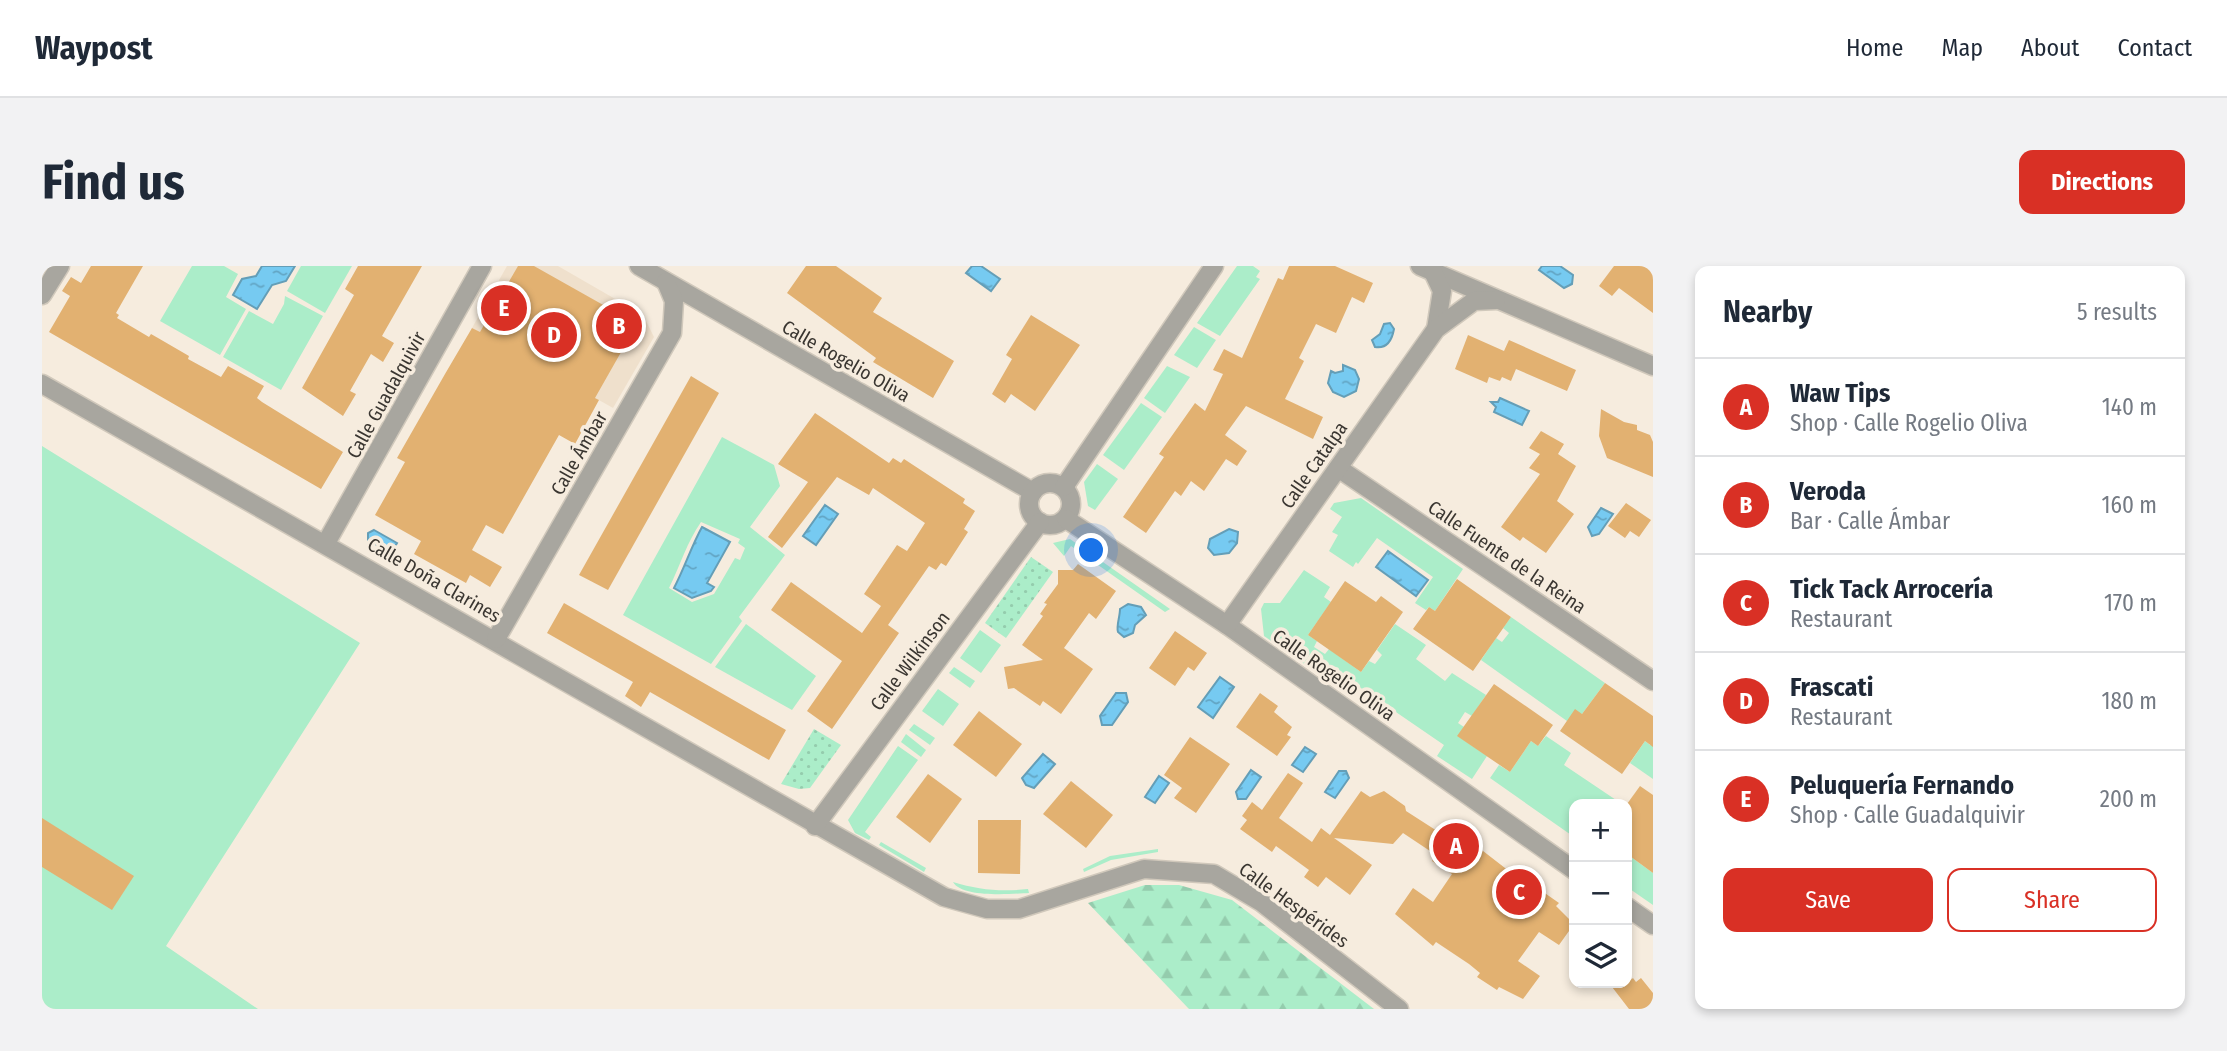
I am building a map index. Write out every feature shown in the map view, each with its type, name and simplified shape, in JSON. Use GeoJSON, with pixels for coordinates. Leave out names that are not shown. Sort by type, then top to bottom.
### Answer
{"type":"FeatureCollection","features":[{"type":"Feature","properties":{"kind":"street"},"geometry":{"type":"LineString","coordinates":[[42,295],[60,266]]}},
{"type":"Feature","properties":{"kind":"street","name":"Calle Guadalquivir"},"geometry":{"type":"LineString","coordinates":[[326,543],[482,266]]}},
{"type":"Feature","properties":{"kind":"street","name":"Calle Rogelio Oliva"},"geometry":{"type":"LineString","coordinates":[[639,266],[1033,492]]}},
{"type":"Feature","properties":{"kind":"street"},"geometry":{"type":"LineString","coordinates":[[1064,487],[1214,266]]}},
{"type":"Feature","properties":{"kind":"street"},"geometry":{"type":"LineString","coordinates":[[1426,269],[1653,366]]}},
{"type":"Feature","properties":{"kind":"street","name":"Calle Catalpa"},"geometry":{"type":"LineString","coordinates":[[1426,269],[1442,290],[1436,329]]}},
{"type":"Feature","properties":{"kind":"street","name":"Calle Ámbar"},"geometry":{"type":"LineString","coordinates":[[496,639],[671,333],[674,301],[666,282]]}},
{"type":"Feature","properties":{"kind":"street","name":"Calle Catalpa"},"geometry":{"type":"LineString","coordinates":[[1227,625],[1436,329],[1474,301],[1496,300]]}},
{"type":"Feature","properties":{"kind":"street","name":"Calle Doña Clarines"},"geometry":{"type":"LineString","coordinates":[[42,384],[496,639],[809,822]]}},
{"type":"Feature","properties":{"kind":"street","name":"Calle Fuente de la Reina"},"geometry":{"type":"LineString","coordinates":[[1338,468],[1653,681]]}},
{"type":"Feature","properties":{"kind":"street"},"geometry":{"type":"LineString","coordinates":[[1044,484],[1064,487],[1071,499],[1066,519],[1054,525],[1040,522],[1029,505],[1033,492],[1044,484]]}},
{"type":"Feature","properties":{"kind":"street","name":"Calle Rogelio Oliva"},"geometry":{"type":"LineString","coordinates":[[1066,519],[1227,625],[1569,866]]}},
{"type":"Feature","properties":{"kind":"street","name":"Calle Wilkinson"},"geometry":{"type":"LineString","coordinates":[[809,822],[1040,522]]}},
{"type":"Feature","properties":{"kind":"street","name":"Calle Hespérides"},"geometry":{"type":"LineString","coordinates":[[809,822],[943,897],[987,909],[1019,909],[1042,904],[1144,869],[1214,874],[1262,902],[1399,1009]]}},
{"type":"Feature","properties":{"kind":"street"},"geometry":{"type":"LineString","coordinates":[[1632,910],[1653,925]]}},
{"type":"Feature","properties":{"kind":"shaded area"},"geometry":{"type":"Polygon","coordinates":[[[507,266],[558,266],[643,315],[654,337],[613,408],[472,328],[507,266]]]}},
{"type":"Feature","properties":{"kind":"green space"},"geometry":{"type":"Polygon","coordinates":[[[192,266],[224,266],[238,274],[226,297],[246,309],[220,355],[160,321],[192,266]]]}},
{"type":"Feature","properties":{"kind":"green space"},"geometry":{"type":"Polygon","coordinates":[[[301,266],[352,266],[325,313],[287,291],[301,266]]]}},
{"type":"Feature","properties":{"kind":"green space"},"geometry":{"type":"Polygon","coordinates":[[[1237,266],[1253,266],[1260,271],[1256,277],[1260,279],[1220,336],[1197,323],[1237,266]]]}},
{"type":"Feature","properties":{"kind":"green space"},"geometry":{"type":"Polygon","coordinates":[[[285,296],[323,316],[281,390],[223,357],[249,311],[273,324],[284,304],[285,296]]]}},
{"type":"Feature","properties":{"kind":"green space"},"geometry":{"type":"Polygon","coordinates":[[[1194,327],[1216,340],[1197,368],[1174,355],[1194,327]]]}},
{"type":"Feature","properties":{"kind":"green space"},"geometry":{"type":"Polygon","coordinates":[[[1167,366],[1190,377],[1165,413],[1144,398],[1167,366]]]}},
{"type":"Feature","properties":{"kind":"green space"},"geometry":{"type":"Polygon","coordinates":[[[1141,403],[1162,417],[1124,470],[1103,455],[1141,403]]]}},
{"type":"Feature","properties":{"kind":"green space"},"geometry":{"type":"Polygon","coordinates":[[[722,437],[774,465],[780,486],[750,527],[785,555],[739,617],[742,621],[711,664],[623,615],[722,437]],[[701,522],[669,588],[692,602],[714,594],[735,558],[740,560],[745,548],[738,543],[740,539],[701,522]]]}},
{"type":"Feature","properties":{"kind":"green space"},"geometry":{"type":"Polygon","coordinates":[[[42,446],[360,643],[166,946],[258,1009],[42,1009],[42,446]]]}},
{"type":"Feature","properties":{"kind":"green space"},"geometry":{"type":"Polygon","coordinates":[[[1097,464],[1118,479],[1095,510],[1088,506],[1084,482],[1097,464]]]}},
{"type":"Feature","properties":{"kind":"green space"},"geometry":{"type":"Polygon","coordinates":[[[1361,498],[1463,569],[1435,611],[1429,607],[1426,610],[1415,603],[1433,577],[1377,538],[1353,567],[1329,551],[1338,535],[1332,532],[1342,517],[1330,509],[1334,503],[1361,498]]]}},
{"type":"Feature","properties":{"kind":"green space"},"geometry":{"type":"Polygon","coordinates":[[[1070,539],[1170,609],[1165,612],[1071,546],[1064,556],[1053,543],[1070,539]]]}},
{"type":"Feature","properties":{"kind":"green space"},"geometry":{"type":"Polygon","coordinates":[[[1031,557],[1053,572],[1006,638],[985,623],[1031,557]]]}},
{"type":"Feature","properties":{"kind":"green space"},"geometry":{"type":"Polygon","coordinates":[[[1304,570],[1330,587],[1324,597],[1331,602],[1308,635],[1317,641],[1314,647],[1325,654],[1329,649],[1361,672],[1369,661],[1375,664],[1382,655],[1377,650],[1395,624],[1426,645],[1416,659],[1445,681],[1452,673],[1486,695],[1472,716],[1465,712],[1458,723],[1464,727],[1458,736],[1487,756],[1472,779],[1437,756],[1444,745],[1355,684],[1348,694],[1264,636],[1261,609],[1264,603],[1280,603],[1304,570]]]}},
{"type":"Feature","properties":{"kind":"green space"},"geometry":{"type":"Polygon","coordinates":[[[1511,617],[1605,683],[1582,714],[1567,721],[1481,660],[1496,638],[1502,642],[1509,633],[1503,628],[1511,617]]]}},
{"type":"Feature","properties":{"kind":"green space"},"geometry":{"type":"Polygon","coordinates":[[[746,624],[816,676],[792,710],[715,667],[746,624]]]}},
{"type":"Feature","properties":{"kind":"green space"},"geometry":{"type":"Polygon","coordinates":[[[980,630],[1001,645],[981,673],[960,658],[980,630]]]}},
{"type":"Feature","properties":{"kind":"green space"},"geometry":{"type":"Polygon","coordinates":[[[954,667],[975,681],[970,688],[949,673],[954,667]]]}},
{"type":"Feature","properties":{"kind":"green space"},"geometry":{"type":"Polygon","coordinates":[[[938,689],[959,704],[943,726],[922,711],[938,689]]]}},
{"type":"Feature","properties":{"kind":"green space"},"geometry":{"type":"Polygon","coordinates":[[[914,724],[935,738],[930,745],[909,730],[914,724]]]}},
{"type":"Feature","properties":{"kind":"green space"},"geometry":{"type":"Polygon","coordinates":[[[814,729],[841,745],[810,788],[799,789],[781,784],[814,729]]]}},
{"type":"Feature","properties":{"kind":"green space"},"geometry":{"type":"Polygon","coordinates":[[[906,734],[926,750],[921,757],[901,742],[906,734]]]}},
{"type":"Feature","properties":{"kind":"green space"},"geometry":{"type":"Polygon","coordinates":[[[1546,736],[1571,753],[1564,765],[1615,799],[1569,799],[1569,833],[1490,778],[1499,765],[1510,772],[1531,741],[1538,746],[1546,736]]]}},
{"type":"Feature","properties":{"kind":"green space"},"geometry":{"type":"Polygon","coordinates":[[[1645,741],[1650,745],[1653,742],[1653,779],[1630,763],[1645,741]]]}},
{"type":"Feature","properties":{"kind":"green space"},"geometry":{"type":"Polygon","coordinates":[[[898,746],[918,760],[865,832],[871,837],[869,840],[855,833],[848,820],[898,746]]]}},
{"type":"Feature","properties":{"kind":"green space"},"geometry":{"type":"Polygon","coordinates":[[[881,842],[926,868],[924,872],[879,845],[881,842]]]}},
{"type":"Feature","properties":{"kind":"green space"},"geometry":{"type":"Polygon","coordinates":[[[1158,849],[1158,852],[1111,860],[1084,872],[1083,869],[1110,856],[1158,849]]]}},
{"type":"Feature","properties":{"kind":"green space"},"geometry":{"type":"Polygon","coordinates":[[[1632,858],[1653,873],[1653,905],[1632,890],[1632,858]]]}},
{"type":"Feature","properties":{"kind":"green space"},"geometry":{"type":"Polygon","coordinates":[[[953,882],[990,890],[1028,889],[1029,893],[976,893],[966,891],[953,882]]]}},
{"type":"Feature","properties":{"kind":"green space"},"geometry":{"type":"Polygon","coordinates":[[[1145,885],[1179,885],[1232,900],[1374,1009],[1189,1009],[1088,903],[1145,885]]]}},
{"type":"Feature","properties":{"kind":"water"},"geometry":{"type":"Polygon","coordinates":[[[262,266],[295,266],[286,281],[272,285],[257,309],[233,295],[242,279],[256,276],[262,266]]]}},
{"type":"Feature","properties":{"kind":"water"},"geometry":{"type":"Polygon","coordinates":[[[972,266],[981,266],[1000,279],[991,291],[966,273],[972,266]]]}},
{"type":"Feature","properties":{"kind":"water"},"geometry":{"type":"Polygon","coordinates":[[[1542,266],[1560,266],[1573,275],[1572,284],[1564,288],[1539,270],[1542,266]]]}},
{"type":"Feature","properties":{"kind":"water"},"geometry":{"type":"Polygon","coordinates":[[[1390,323],[1394,329],[1390,340],[1383,347],[1375,347],[1372,340],[1380,334],[1384,324],[1390,323]]]}},
{"type":"Feature","properties":{"kind":"water"},"geometry":{"type":"Polygon","coordinates":[[[1343,365],[1355,370],[1359,379],[1356,391],[1344,397],[1333,392],[1328,383],[1331,371],[1343,371],[1343,365]]]}},
{"type":"Feature","properties":{"kind":"water"},"geometry":{"type":"Polygon","coordinates":[[[1500,398],[1529,411],[1522,425],[1494,412],[1496,407],[1491,402],[1498,402],[1500,398]]]}},
{"type":"Feature","properties":{"kind":"water"},"geometry":{"type":"Polygon","coordinates":[[[825,505],[838,514],[816,545],[803,536],[825,505]]]}},
{"type":"Feature","properties":{"kind":"water"},"geometry":{"type":"Polygon","coordinates":[[[1601,508],[1613,514],[1599,534],[1592,536],[1588,527],[1601,508]]]}},
{"type":"Feature","properties":{"kind":"water"},"geometry":{"type":"Polygon","coordinates":[[[702,527],[730,542],[707,583],[714,587],[711,591],[692,598],[674,588],[702,527]]]}},
{"type":"Feature","properties":{"kind":"water"},"geometry":{"type":"Polygon","coordinates":[[[1229,529],[1238,532],[1237,543],[1229,553],[1214,555],[1208,548],[1210,539],[1229,529]]]}},
{"type":"Feature","properties":{"kind":"water"},"geometry":{"type":"Polygon","coordinates":[[[374,530],[397,543],[391,553],[368,540],[368,533],[374,530]]]}},
{"type":"Feature","properties":{"kind":"water"},"geometry":{"type":"Polygon","coordinates":[[[1388,551],[1428,580],[1416,596],[1376,567],[1388,551]]]}},
{"type":"Feature","properties":{"kind":"water"},"geometry":{"type":"Polygon","coordinates":[[[1128,604],[1141,607],[1146,615],[1135,625],[1133,633],[1124,637],[1118,632],[1118,624],[1120,609],[1128,604]]]}},
{"type":"Feature","properties":{"kind":"water"},"geometry":{"type":"Polygon","coordinates":[[[1220,677],[1234,687],[1213,718],[1198,707],[1220,677]]]}},
{"type":"Feature","properties":{"kind":"water"},"geometry":{"type":"Polygon","coordinates":[[[1116,693],[1126,693],[1128,702],[1112,725],[1102,725],[1100,716],[1116,693]]]}},
{"type":"Feature","properties":{"kind":"water"},"geometry":{"type":"Polygon","coordinates":[[[1305,747],[1316,754],[1303,772],[1292,765],[1305,747]]]}},
{"type":"Feature","properties":{"kind":"water"},"geometry":{"type":"Polygon","coordinates":[[[1043,754],[1055,764],[1034,788],[1026,785],[1022,778],[1043,754]]]}},
{"type":"Feature","properties":{"kind":"water"},"geometry":{"type":"Polygon","coordinates":[[[1251,770],[1261,777],[1246,799],[1238,799],[1236,792],[1251,770]]]}},
{"type":"Feature","properties":{"kind":"water"},"geometry":{"type":"Polygon","coordinates":[[[1339,771],[1346,771],[1349,778],[1335,798],[1325,792],[1339,771]]]}},
{"type":"Feature","properties":{"kind":"water"},"geometry":{"type":"Polygon","coordinates":[[[1159,776],[1169,783],[1155,803],[1145,797],[1159,776]]]}},
{"type":"Feature","properties":{"kind":"building"},"geometry":{"type":"Polygon","coordinates":[[[91,266],[143,266],[116,313],[119,315],[117,318],[149,337],[151,334],[221,377],[228,366],[264,386],[257,398],[343,452],[321,489],[49,332],[70,296],[62,291],[71,277],[81,283],[91,266]]]}},
{"type":"Feature","properties":{"kind":"building"},"geometry":{"type":"Polygon","coordinates":[[[358,266],[422,266],[382,336],[394,343],[383,362],[371,354],[350,391],[356,394],[343,416],[302,388],[354,295],[345,289],[358,266]]]}},
{"type":"Feature","properties":{"kind":"building"},"geometry":{"type":"Polygon","coordinates":[[[518,266],[534,266],[637,324],[595,398],[599,400],[575,444],[559,435],[503,534],[486,525],[472,550],[502,567],[490,587],[470,575],[466,583],[414,554],[421,541],[375,515],[405,462],[397,458],[445,374],[472,328],[480,332],[518,266]]]}},
{"type":"Feature","properties":{"kind":"building"},"geometry":{"type":"Polygon","coordinates":[[[806,266],[836,266],[882,298],[873,312],[954,361],[933,398],[873,362],[876,358],[787,293],[806,266]]]}},
{"type":"Feature","properties":{"kind":"building"},"geometry":{"type":"Polygon","coordinates":[[[1289,266],[1335,266],[1373,283],[1364,303],[1352,297],[1336,333],[1316,324],[1299,358],[1304,361],[1285,399],[1323,417],[1313,439],[1246,406],[1225,435],[1247,451],[1237,466],[1226,459],[1204,491],[1191,481],[1181,496],[1175,491],[1146,533],[1123,517],[1164,457],[1159,454],[1195,403],[1205,411],[1223,374],[1213,370],[1224,349],[1242,358],[1278,278],[1283,280],[1289,266]]]}},
{"type":"Feature","properties":{"kind":"building"},"geometry":{"type":"Polygon","coordinates":[[[1614,266],[1644,266],[1653,272],[1653,313],[1619,288],[1612,296],[1599,286],[1614,266]]]}},
{"type":"Feature","properties":{"kind":"building"},"geometry":{"type":"Polygon","coordinates":[[[1031,315],[1080,345],[1035,411],[1011,394],[1005,403],[992,394],[1012,359],[1006,355],[1031,315]]]}},
{"type":"Feature","properties":{"kind":"building"},"geometry":{"type":"Polygon","coordinates":[[[1468,335],[1504,351],[1509,340],[1576,370],[1567,391],[1516,369],[1511,381],[1502,377],[1500,381],[1489,377],[1487,383],[1455,369],[1468,335]]]}},
{"type":"Feature","properties":{"kind":"building"},"geometry":{"type":"Polygon","coordinates":[[[691,376],[719,393],[608,590],[579,575],[691,376]]]}},
{"type":"Feature","properties":{"kind":"building"},"geometry":{"type":"Polygon","coordinates":[[[1601,409],[1624,422],[1637,425],[1637,430],[1650,435],[1653,442],[1653,477],[1607,458],[1599,436],[1601,409]]]}},
{"type":"Feature","properties":{"kind":"building"},"geometry":{"type":"Polygon","coordinates":[[[815,413],[889,463],[893,458],[901,463],[904,459],[965,499],[963,503],[975,511],[964,529],[968,532],[946,566],[941,563],[936,570],[929,566],[888,625],[899,633],[832,729],[807,711],[842,661],[771,610],[791,582],[862,633],[881,606],[864,594],[897,545],[907,551],[925,523],[873,488],[869,495],[837,477],[782,548],[768,537],[808,482],[778,464],[815,413]]]}},
{"type":"Feature","properties":{"kind":"building"},"geometry":{"type":"Polygon","coordinates":[[[1541,431],[1564,444],[1558,454],[1576,466],[1557,501],[1574,514],[1546,553],[1523,537],[1520,541],[1501,527],[1540,474],[1529,468],[1540,454],[1529,448],[1541,431]]]}},
{"type":"Feature","properties":{"kind":"building"},"geometry":{"type":"Polygon","coordinates":[[[1626,503],[1651,520],[1639,537],[1630,531],[1625,538],[1608,526],[1626,503]]]}},
{"type":"Feature","properties":{"kind":"building"},"geometry":{"type":"Polygon","coordinates":[[[1078,564],[1116,591],[1096,619],[1089,613],[1064,648],[1093,669],[1061,714],[1043,701],[1040,706],[1014,688],[1008,689],[1004,667],[1043,660],[1022,645],[1043,616],[1040,614],[1047,604],[1044,603],[1058,584],[1058,570],[1073,570],[1078,564]]]}},
{"type":"Feature","properties":{"kind":"building"},"geometry":{"type":"Polygon","coordinates":[[[1457,579],[1511,617],[1473,671],[1413,629],[1429,607],[1435,611],[1457,579]]]}},
{"type":"Feature","properties":{"kind":"building"},"geometry":{"type":"Polygon","coordinates":[[[1345,581],[1376,602],[1381,596],[1403,612],[1361,672],[1308,635],[1345,581]]]}},
{"type":"Feature","properties":{"kind":"building"},"geometry":{"type":"Polygon","coordinates":[[[564,603],[786,730],[769,760],[650,692],[641,707],[625,696],[633,682],[547,633],[564,603]]]}},
{"type":"Feature","properties":{"kind":"building"},"geometry":{"type":"Polygon","coordinates":[[[1175,631],[1207,653],[1194,671],[1188,667],[1175,686],[1149,668],[1175,631]]]}},
{"type":"Feature","properties":{"kind":"building"},"geometry":{"type":"Polygon","coordinates":[[[1605,683],[1653,716],[1653,747],[1645,741],[1622,774],[1560,731],[1575,709],[1582,714],[1605,683]]]}},
{"type":"Feature","properties":{"kind":"building"},"geometry":{"type":"Polygon","coordinates":[[[1494,684],[1553,725],[1538,746],[1531,741],[1510,772],[1457,736],[1494,684]]]}},
{"type":"Feature","properties":{"kind":"building"},"geometry":{"type":"Polygon","coordinates":[[[1260,693],[1278,706],[1274,712],[1292,727],[1287,735],[1291,737],[1277,756],[1236,727],[1260,693]]]}},
{"type":"Feature","properties":{"kind":"building"},"geometry":{"type":"Polygon","coordinates":[[[979,711],[1022,744],[996,777],[953,745],[979,711]]]}},
{"type":"Feature","properties":{"kind":"building"},"geometry":{"type":"Polygon","coordinates":[[[1190,737],[1230,764],[1196,813],[1174,798],[1182,788],[1164,775],[1190,737]]]}},
{"type":"Feature","properties":{"kind":"building"},"geometry":{"type":"Polygon","coordinates":[[[1288,773],[1303,783],[1279,818],[1312,842],[1321,828],[1330,835],[1361,791],[1370,797],[1384,791],[1405,806],[1406,811],[1448,838],[1452,833],[1472,847],[1474,844],[1536,892],[1539,889],[1559,903],[1556,906],[1569,919],[1569,931],[1559,945],[1539,932],[1518,961],[1540,976],[1523,999],[1499,987],[1497,990],[1477,977],[1480,973],[1469,964],[1436,942],[1433,946],[1395,914],[1413,888],[1433,902],[1452,874],[1432,861],[1436,855],[1403,833],[1393,844],[1334,838],[1372,865],[1350,895],[1326,877],[1318,887],[1304,877],[1309,870],[1276,846],[1272,852],[1240,829],[1247,820],[1242,816],[1252,802],[1262,810],[1288,773]]]}},
{"type":"Feature","properties":{"kind":"building"},"geometry":{"type":"Polygon","coordinates":[[[928,774],[962,799],[930,843],[896,817],[928,774]]]}},
{"type":"Feature","properties":{"kind":"building"},"geometry":{"type":"Polygon","coordinates":[[[1071,781],[1113,815],[1086,848],[1043,814],[1071,781]]]}},
{"type":"Feature","properties":{"kind":"building"},"geometry":{"type":"Polygon","coordinates":[[[1640,786],[1653,795],[1653,873],[1632,858],[1631,799],[1640,786]]]}},
{"type":"Feature","properties":{"kind":"building"},"geometry":{"type":"Polygon","coordinates":[[[42,818],[134,876],[112,910],[42,867],[42,818]]]}},
{"type":"Feature","properties":{"kind":"building"},"geometry":{"type":"Polygon","coordinates":[[[978,820],[1021,820],[1020,874],[978,873],[978,820]]]}},
{"type":"Feature","properties":{"kind":"building"},"geometry":{"type":"Polygon","coordinates":[[[1641,978],[1653,993],[1653,1009],[1629,1009],[1613,988],[1632,988],[1632,979],[1636,982],[1641,978]]]}},
{"type":"Feature","properties":{"kind":"place","name":"Peluquería Fernando"},"geometry":{"type":"Point","coordinates":[504,308]}},
{"type":"Feature","properties":{"kind":"place","name":"Veroda"},"geometry":{"type":"Point","coordinates":[619,326]}},
{"type":"Feature","properties":{"kind":"place","name":"Frascati"},"geometry":{"type":"Point","coordinates":[554,335]}},
{"type":"Feature","properties":{"kind":"place","name":"Waw Tips"},"geometry":{"type":"Point","coordinates":[1456,846]}},
{"type":"Feature","properties":{"kind":"place","name":"Tick Tack Arrocería"},"geometry":{"type":"Point","coordinates":[1519,892]}}]}
